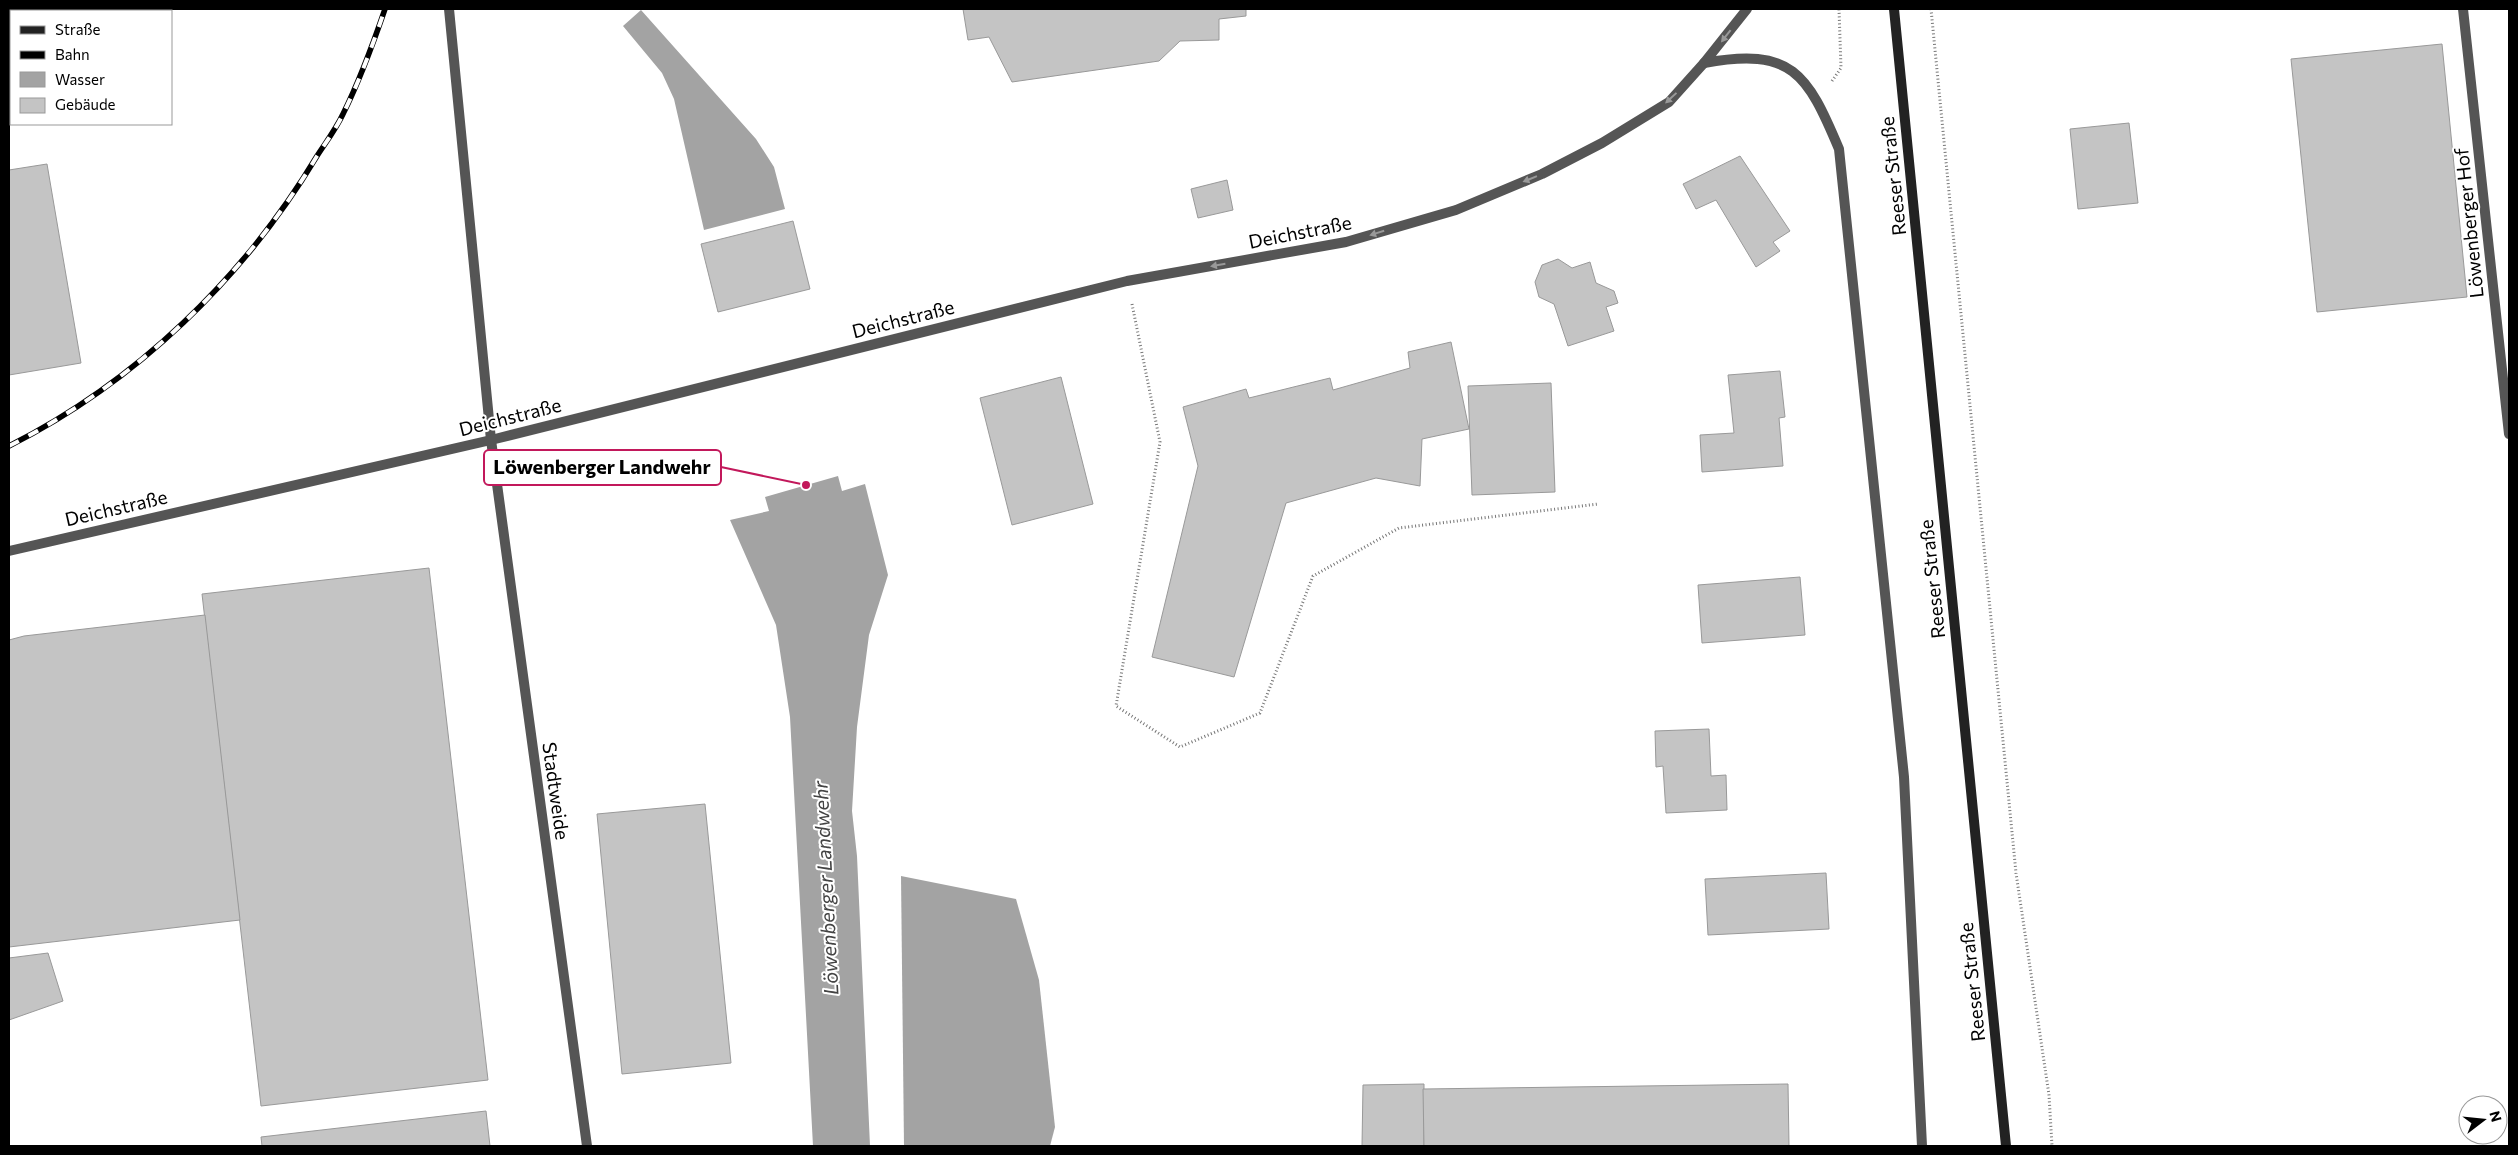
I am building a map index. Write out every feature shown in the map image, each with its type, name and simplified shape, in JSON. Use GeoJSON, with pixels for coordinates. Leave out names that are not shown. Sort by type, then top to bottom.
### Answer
{"type":"FeatureCollection","features":[{"type":"Feature","properties":{"kind":"main road","name":"Reeser Straße"},"geometry":{"type":"LineString","coordinates":[[1894,9],[2006,1146]]}},
{"type":"Feature","properties":{"kind":"street","name":"Stadtweide"},"geometry":{"type":"LineString","coordinates":[[449,9],[491,440],[586,1146]]}},
{"type":"Feature","properties":{"kind":"street","name":"Deichstraße"},"geometry":{"type":"LineString","coordinates":[[9,551],[491,440],[1127,281],[1346,242],[1456,210],[1542,174],[1602,143],[1669,102],[1704,63],[1747,9]]}},
{"type":"Feature","properties":{"kind":"street","name":"Löwenberger Hof"},"geometry":{"type":"LineString","coordinates":[[2463,9],[2509,434]]}},
{"type":"Feature","properties":{"kind":"street"},"geometry":{"type":"LineString","coordinates":[[1704,63],[1733,58],[1759,58],[1779,63],[1799,76],[1819,101],[1839,149],[1904,777],[1922,1146]]}},
{"type":"Feature","properties":{"kind":"path"},"geometry":{"type":"LineString","coordinates":[[1819,101],[1841,68],[1839,9]]}},
{"type":"Feature","properties":{"kind":"path"},"geometry":{"type":"LineString","coordinates":[[1930,9],[2016,873],[2049,1095],[2052,1146]]}},
{"type":"Feature","properties":{"kind":"path"},"geometry":{"type":"LineString","coordinates":[[1127,281],[1160,442],[1116,706],[1180,747],[1260,713],[1313,576],[1399,528],[1598,504]]}},
{"type":"Feature","properties":{"kind":"water"},"geometry":{"type":"Polygon","coordinates":[[[641,10],[756,139],[774,167],[785,209],[704,230],[674,99],[662,73],[623,26],[641,10]]]}},
{"type":"Feature","properties":{"kind":"water"},"geometry":{"type":"Polygon","coordinates":[[[838,476],[842,491],[865,484],[888,575],[869,635],[857,727],[852,811],[857,856],[870,1146],[813,1146],[790,717],[776,625],[730,520],[769,511],[765,497],[838,476]]]}},
{"type":"Feature","properties":{"kind":"water"},"geometry":{"type":"Polygon","coordinates":[[[901,876],[1016,899],[1039,980],[1055,1127],[1050,1146],[904,1146],[901,876]]]}},
{"type":"Feature","properties":{"kind":"building"},"geometry":{"type":"Polygon","coordinates":[[[963,9],[1246,9],[1246,16],[1219,19],[1219,40],[1180,41],[1159,61],[1012,82],[989,37],[968,40],[963,9]]]}},
{"type":"Feature","properties":{"kind":"building"},"geometry":{"type":"Polygon","coordinates":[[[2442,44],[2467,297],[2317,312],[2291,59],[2442,44]]]}},
{"type":"Feature","properties":{"kind":"building"},"geometry":{"type":"Polygon","coordinates":[[[2129,123],[2138,203],[2078,209],[2070,129],[2129,123]]]}},
{"type":"Feature","properties":{"kind":"building"},"geometry":{"type":"Polygon","coordinates":[[[1740,156],[1790,231],[1773,242],[1780,251],[1756,267],[1716,200],[1696,209],[1683,184],[1740,156]]]}},
{"type":"Feature","properties":{"kind":"building"},"geometry":{"type":"Polygon","coordinates":[[[47,164],[81,363],[9,375],[9,170],[47,164]]]}},
{"type":"Feature","properties":{"kind":"building"},"geometry":{"type":"Polygon","coordinates":[[[1227,180],[1233,210],[1198,218],[1191,189],[1227,180]]]}},
{"type":"Feature","properties":{"kind":"building"},"geometry":{"type":"Polygon","coordinates":[[[793,221],[810,289],[718,312],[701,244],[793,221]]]}},
{"type":"Feature","properties":{"kind":"building"},"geometry":{"type":"Polygon","coordinates":[[[1558,259],[1572,268],[1590,262],[1596,283],[1614,291],[1618,303],[1606,307],[1614,331],[1568,346],[1554,304],[1539,297],[1535,282],[1542,265],[1558,259]]]}},
{"type":"Feature","properties":{"kind":"building"},"geometry":{"type":"Polygon","coordinates":[[[1451,342],[1469,429],[1422,439],[1420,486],[1376,478],[1286,503],[1234,677],[1152,657],[1198,466],[1183,407],[1246,389],[1249,398],[1330,378],[1333,390],[1410,368],[1408,352],[1451,342]]]}},
{"type":"Feature","properties":{"kind":"building"},"geometry":{"type":"Polygon","coordinates":[[[1780,371],[1785,417],[1779,418],[1783,466],[1702,472],[1700,435],[1734,433],[1728,375],[1780,371]]]}},
{"type":"Feature","properties":{"kind":"building"},"geometry":{"type":"Polygon","coordinates":[[[1061,377],[1093,504],[1012,525],[980,398],[1061,377]]]}},
{"type":"Feature","properties":{"kind":"building"},"geometry":{"type":"Polygon","coordinates":[[[1551,383],[1555,492],[1472,495],[1468,386],[1551,383]]]}},
{"type":"Feature","properties":{"kind":"building"},"geometry":{"type":"Polygon","coordinates":[[[429,568],[488,1080],[261,1106],[202,594],[429,568]]]}},
{"type":"Feature","properties":{"kind":"building"},"geometry":{"type":"Polygon","coordinates":[[[1800,577],[1805,635],[1702,643],[1698,585],[1800,577]]]}},
{"type":"Feature","properties":{"kind":"building"},"geometry":{"type":"Polygon","coordinates":[[[205,615],[240,920],[9,947],[9,640],[24,636],[205,615]]]}},
{"type":"Feature","properties":{"kind":"building"},"geometry":{"type":"Polygon","coordinates":[[[1709,729],[1711,776],[1726,775],[1727,810],[1666,813],[1663,766],[1656,767],[1655,731],[1709,729]]]}},
{"type":"Feature","properties":{"kind":"building"},"geometry":{"type":"Polygon","coordinates":[[[705,804],[731,1063],[622,1074],[597,814],[705,804]]]}},
{"type":"Feature","properties":{"kind":"building"},"geometry":{"type":"Polygon","coordinates":[[[1826,873],[1829,929],[1708,935],[1705,879],[1826,873]]]}},
{"type":"Feature","properties":{"kind":"building"},"geometry":{"type":"Polygon","coordinates":[[[48,953],[63,1001],[9,1020],[9,958],[48,953]]]}},
{"type":"Feature","properties":{"kind":"building"},"geometry":{"type":"Polygon","coordinates":[[[1424,1084],[1424,1146],[1362,1146],[1363,1085],[1424,1084]]]}},
{"type":"Feature","properties":{"kind":"building"},"geometry":{"type":"Polygon","coordinates":[[[1788,1084],[1789,1146],[1424,1146],[1423,1089],[1788,1084]]]}},
{"type":"Feature","properties":{"kind":"building"},"geometry":{"type":"Polygon","coordinates":[[[486,1111],[490,1146],[262,1146],[261,1137],[486,1111]]]}},
{"type":"Feature","properties":{"kind":"railway"},"geometry":{"type":"LineString","coordinates":[[9,446],[56,420],[100,391],[143,358],[183,323],[256,244],[288,201],[337,125],[361,75],[385,9]]}},
{"type":"Feature","properties":{"kind":"place","name":"Löwenberger Landwehr"},"geometry":{"type":"Point","coordinates":[806,485]}}]}
